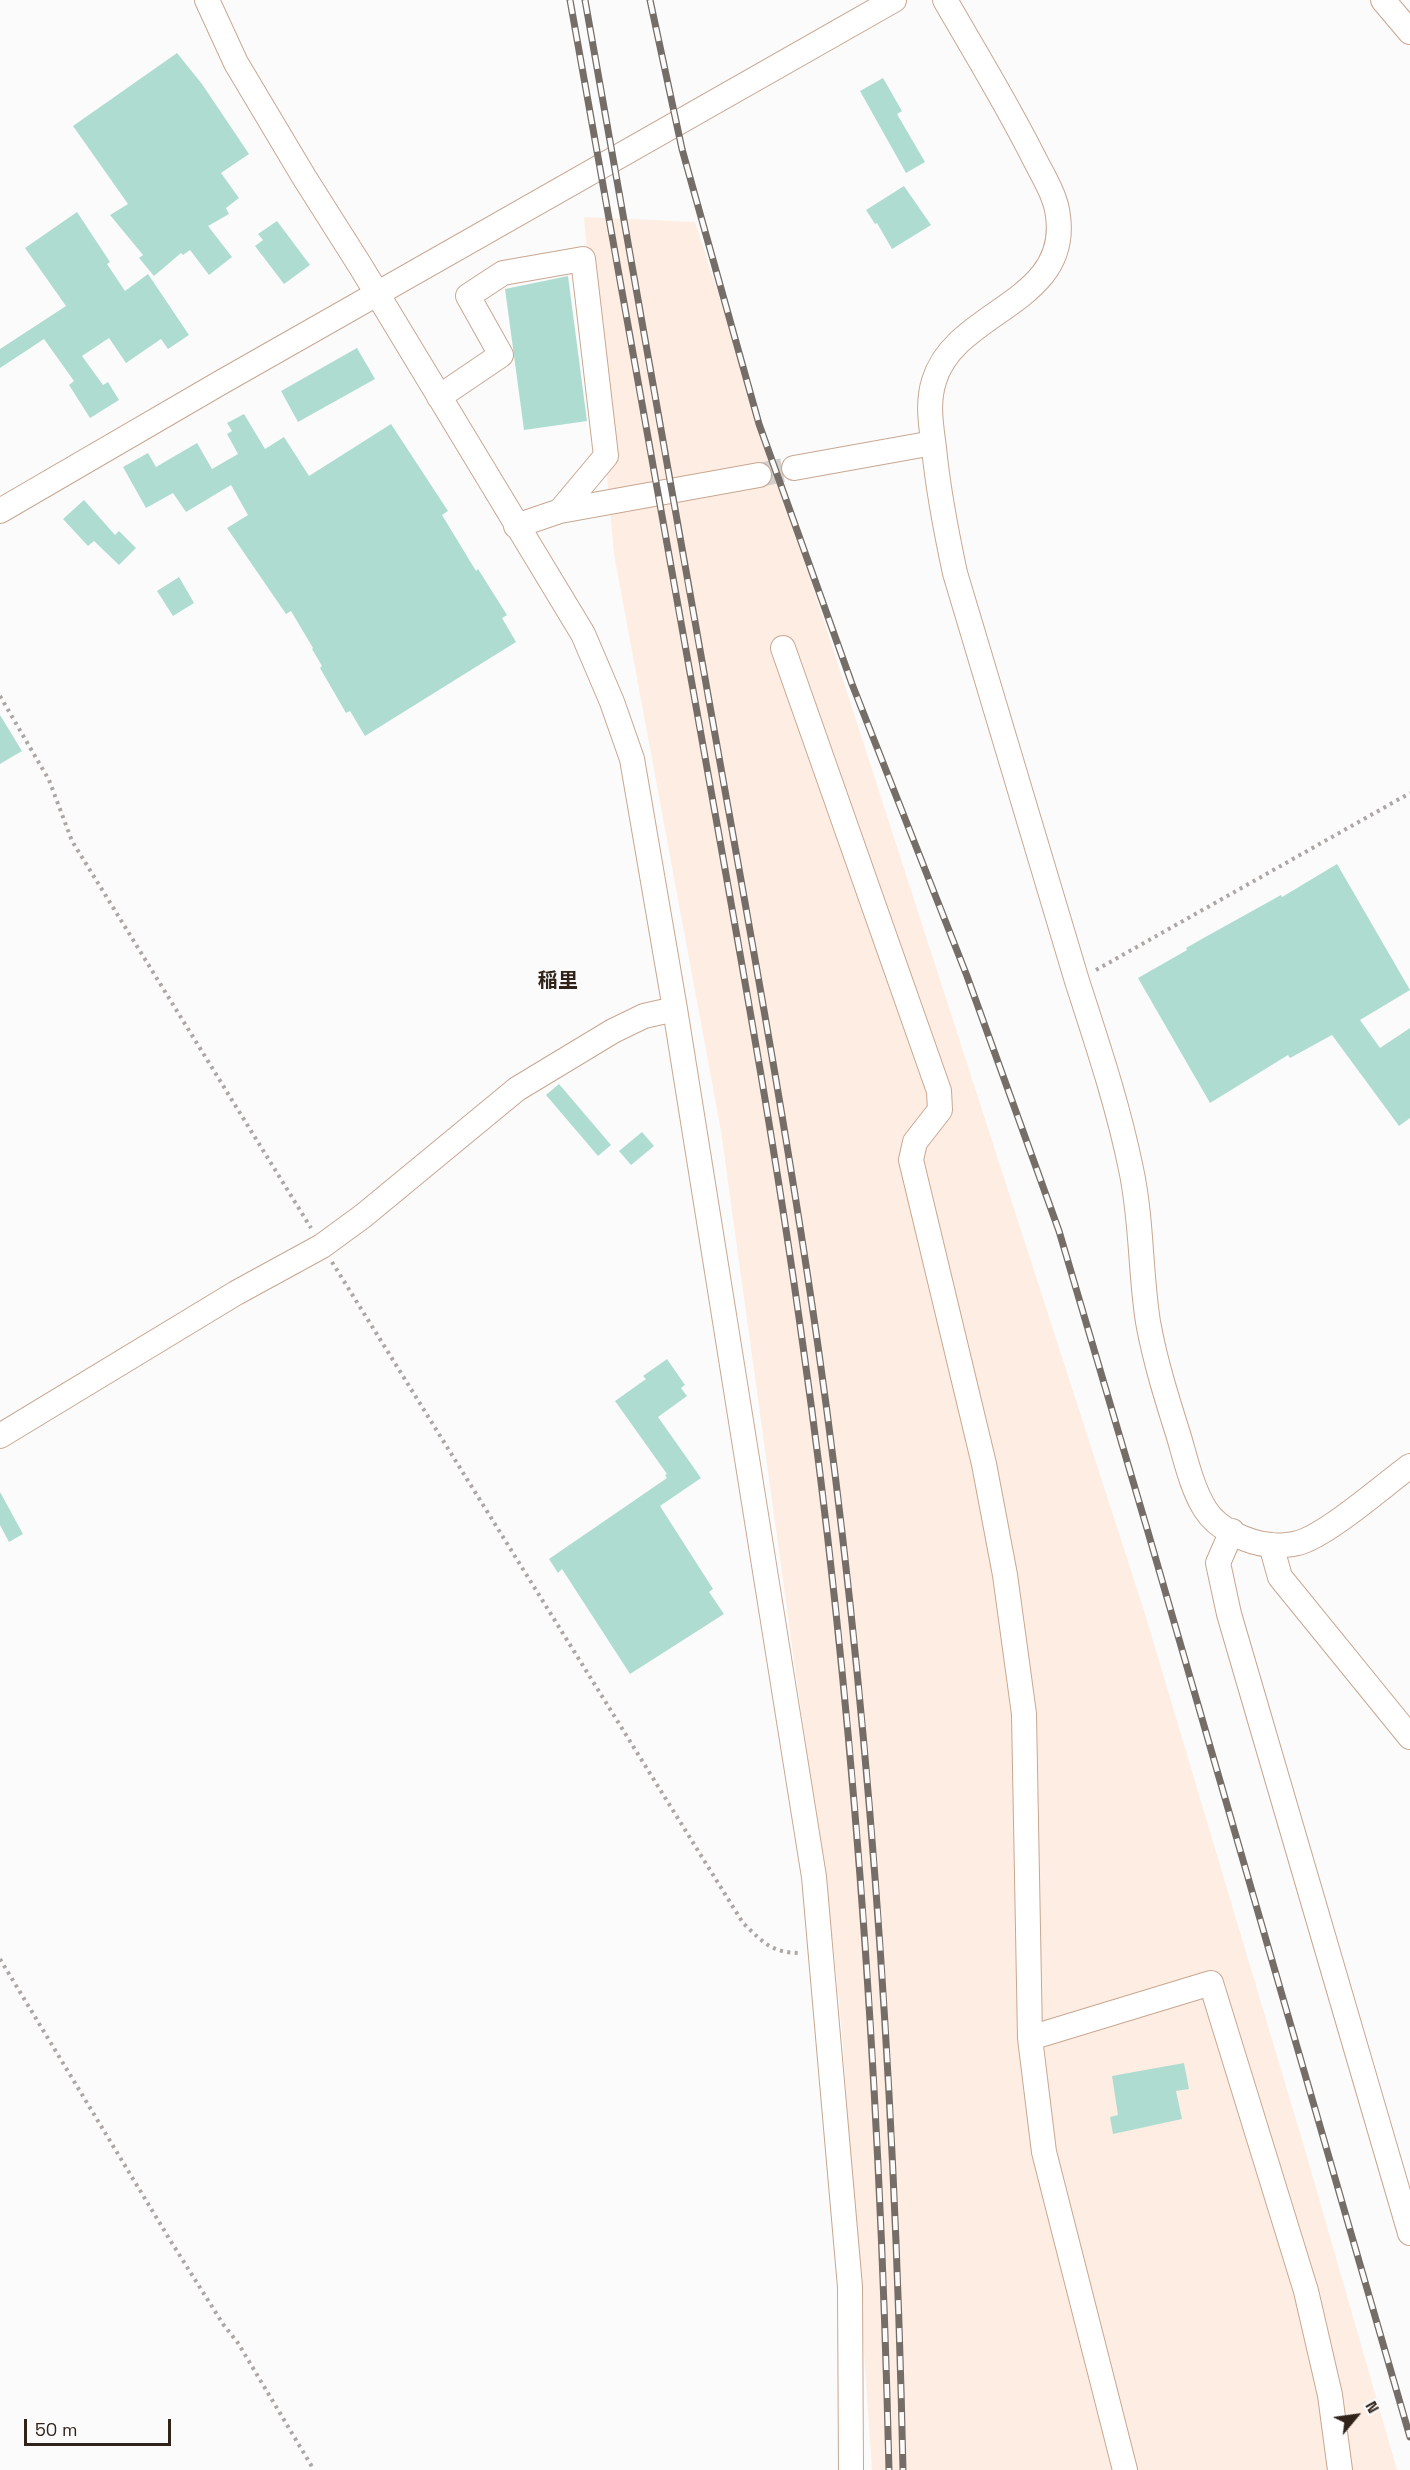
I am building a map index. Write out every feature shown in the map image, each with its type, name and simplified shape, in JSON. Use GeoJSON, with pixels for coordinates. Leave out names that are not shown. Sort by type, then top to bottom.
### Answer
{"type":"FeatureCollection","features":[{"type":"Feature","properties":{"kind":"street"},"geometry":{"type":"LineString","coordinates":[[207,0],[236,63],[583,634],[612,702],[632,759],[675,1008],[812,1865],[850,2287],[851,2470]]}},
{"type":"Feature","properties":{"kind":"street"},"geometry":{"type":"LineString","coordinates":[[0,511],[220,382],[894,0]]}},
{"type":"Feature","properties":{"kind":"street"},"geometry":{"type":"LineString","coordinates":[[945,0],[1023,135],[1049,187],[1058,215],[1058,246],[1041,278],[1025,293],[951,348],[934,379],[929,404],[940,506],[955,573],[1098,1046],[1131,1168],[1141,1225],[1141,1256],[1148,1321],[1168,1401],[1198,1495],[1206,1510],[1220,1525],[1250,1542],[1271,1545],[1298,1543],[1325,1530],[1410,1466]]}},
{"type":"Feature","properties":{"kind":"street"},"geometry":{"type":"LineString","coordinates":[[1383,0],[1410,33]]}},
{"type":"Feature","properties":{"kind":"street"},"geometry":{"type":"LineString","coordinates":[[439,397],[501,355],[468,296],[502,273],[583,260],[606,456],[561,511]]}},
{"type":"Feature","properties":{"kind":"street"},"geometry":{"type":"LineString","coordinates":[[794,468],[933,443]]}},
{"type":"Feature","properties":{"kind":"street"},"geometry":{"type":"LineString","coordinates":[[516,526],[561,511],[759,475]]}},
{"type":"Feature","properties":{"kind":"street"},"geometry":{"type":"LineString","coordinates":[[783,648],[939,1091],[940,1110],[915,1142],[911,1160],[984,1464],[1006,1587],[1024,1714],[1030,2038],[1044,2152],[1125,2470]]}},
{"type":"Feature","properties":{"kind":"street"},"geometry":{"type":"LineString","coordinates":[[0,1436],[236,1293],[322,1246],[363,1216],[516,1089],[613,1030],[644,1016],[675,1008]]}},
{"type":"Feature","properties":{"kind":"street"},"geometry":{"type":"LineString","coordinates":[[1232,1531],[1218,1563],[1229,1614],[1410,2233]]}},
{"type":"Feature","properties":{"kind":"street"},"geometry":{"type":"LineString","coordinates":[[1271,1545],[1280,1577],[1410,1737]]}},
{"type":"Feature","properties":{"kind":"street"},"geometry":{"type":"LineString","coordinates":[[1030,2038],[1210,1983],[1306,2291],[1330,2395],[1340,2470]]}},
{"type":"Feature","properties":{"kind":"path"},"geometry":{"type":"LineString","coordinates":[[0,696],[49,780],[72,841],[743,1923],[764,1944],[783,1953],[820,1954]]}},
{"type":"Feature","properties":{"kind":"path"},"geometry":{"type":"LineString","coordinates":[[1077,981],[1410,792]]}},
{"type":"Feature","properties":{"kind":"path"},"geometry":{"type":"LineString","coordinates":[[0,1959],[170,2240],[238,2343],[314,2470]]}},
{"type":"Feature","properties":{"kind":"shaded area"},"geometry":{"type":"Polygon","coordinates":[[[584,217],[695,222],[1145,1614],[1305,2150],[1397,2470],[872,2470],[842,2032],[833,1942],[721,1131],[614,554],[584,217]]]}},
{"type":"Feature","properties":{"kind":"building"},"geometry":{"type":"Polygon","coordinates":[[[177,53],[202,84],[249,154],[221,173],[239,198],[226,208],[229,214],[208,226],[232,257],[209,275],[190,250],[183,255],[181,253],[154,276],[139,258],[143,255],[110,215],[128,204],[73,126],[177,53]]]}},
{"type":"Feature","properties":{"kind":"building"},"geometry":{"type":"Polygon","coordinates":[[[883,78],[902,111],[897,114],[925,162],[906,173],[860,91],[883,78]]]}},
{"type":"Feature","properties":{"kind":"building"},"geometry":{"type":"Polygon","coordinates":[[[904,186],[931,225],[892,249],[877,223],[875,224],[866,210],[904,186]]]}},
{"type":"Feature","properties":{"kind":"building"},"geometry":{"type":"Polygon","coordinates":[[[77,212],[110,262],[107,264],[125,291],[148,274],[189,335],[168,349],[161,339],[126,363],[109,338],[82,356],[103,385],[108,382],[119,400],[90,418],[69,385],[74,381],[44,339],[0,368],[0,349],[66,306],[25,248],[77,212]]]}},
{"type":"Feature","properties":{"kind":"building"},"geometry":{"type":"Polygon","coordinates":[[[277,221],[310,265],[284,284],[255,246],[263,240],[258,234],[277,221]]]}},
{"type":"Feature","properties":{"kind":"building"},"geometry":{"type":"Polygon","coordinates":[[[568,276],[587,421],[524,430],[505,289],[568,276]]]}},
{"type":"Feature","properties":{"kind":"building"},"geometry":{"type":"Polygon","coordinates":[[[357,348],[375,379],[298,422],[281,391],[357,348]]]}},
{"type":"Feature","properties":{"kind":"building"},"geometry":{"type":"Polygon","coordinates":[[[244,414],[265,449],[284,437],[309,476],[391,424],[448,511],[442,515],[476,571],[478,569],[507,615],[502,618],[516,642],[365,736],[350,711],[346,713],[320,668],[322,666],[313,648],[291,611],[286,614],[227,528],[248,515],[231,485],[186,512],[173,493],[146,508],[123,467],[148,453],[156,467],[197,443],[212,469],[238,454],[227,434],[232,431],[227,423],[244,414]]]}},
{"type":"Feature","properties":{"kind":"building"},"geometry":{"type":"Polygon","coordinates":[[[84,500],[115,535],[119,531],[136,548],[119,565],[94,541],[88,546],[63,519],[84,500]]]}},
{"type":"Feature","properties":{"kind":"building"},"geometry":{"type":"Polygon","coordinates":[[[179,577],[194,603],[173,616],[157,591],[179,577]]]}},
{"type":"Feature","properties":{"kind":"building"},"geometry":{"type":"Polygon","coordinates":[[[0,715],[22,751],[0,764],[0,715]]]}},
{"type":"Feature","properties":{"kind":"building"},"geometry":{"type":"Polygon","coordinates":[[[1337,864],[1410,990],[1360,1020],[1380,1048],[1410,1028],[1410,1118],[1399,1126],[1332,1035],[1290,1058],[1288,1055],[1210,1103],[1138,978],[1187,950],[1186,948],[1281,895],[1282,897],[1337,864]]]}},
{"type":"Feature","properties":{"kind":"building"},"geometry":{"type":"Polygon","coordinates":[[[559,1084],[611,1145],[598,1156],[546,1095],[559,1084]]]}},
{"type":"Feature","properties":{"kind":"building"},"geometry":{"type":"Polygon","coordinates":[[[642,1132],[654,1146],[631,1165],[619,1151],[642,1132]]]}},
{"type":"Feature","properties":{"kind":"building"},"geometry":{"type":"Polygon","coordinates":[[[667,1359],[685,1385],[681,1388],[687,1396],[658,1417],[701,1478],[660,1506],[713,1589],[709,1592],[724,1614],[630,1674],[562,1569],[558,1573],[549,1559],[667,1478],[665,1475],[667,1474],[615,1401],[646,1379],[643,1376],[667,1359]]]}},
{"type":"Feature","properties":{"kind":"building"},"geometry":{"type":"Polygon","coordinates":[[[0,1492],[23,1534],[9,1542],[0,1525],[0,1492]]]}},
{"type":"Feature","properties":{"kind":"building"},"geometry":{"type":"Polygon","coordinates":[[[1184,2063],[1189,2089],[1176,2091],[1182,2119],[1113,2134],[1110,2117],[1118,2115],[1112,2076],[1184,2063]]]}},
{"type":"Feature","properties":{"kind":"tunnel"},"geometry":{"type":"LineString","coordinates":[[759,475],[794,468]]}},
{"type":"Feature","properties":{"kind":"railway"},"geometry":{"type":"LineString","coordinates":[[570,0],[756,1043],[792,1270],[822,1486],[851,1766],[872,2047],[889,2470]]}},
{"type":"Feature","properties":{"kind":"railway"},"geometry":{"type":"LineString","coordinates":[[585,0],[782,1118],[807,1270],[837,1486],[866,1766],[887,2047],[903,2470]]}},
{"type":"Feature","properties":{"kind":"railway"},"geometry":{"type":"LineString","coordinates":[[650,0],[682,149],[759,424],[852,684],[967,976],[1059,1231],[1410,2437]]}},
{"type":"Feature","properties":{"kind":"district","name":"稲里"},"geometry":{"type":"Point","coordinates":[558,982]}}]}
